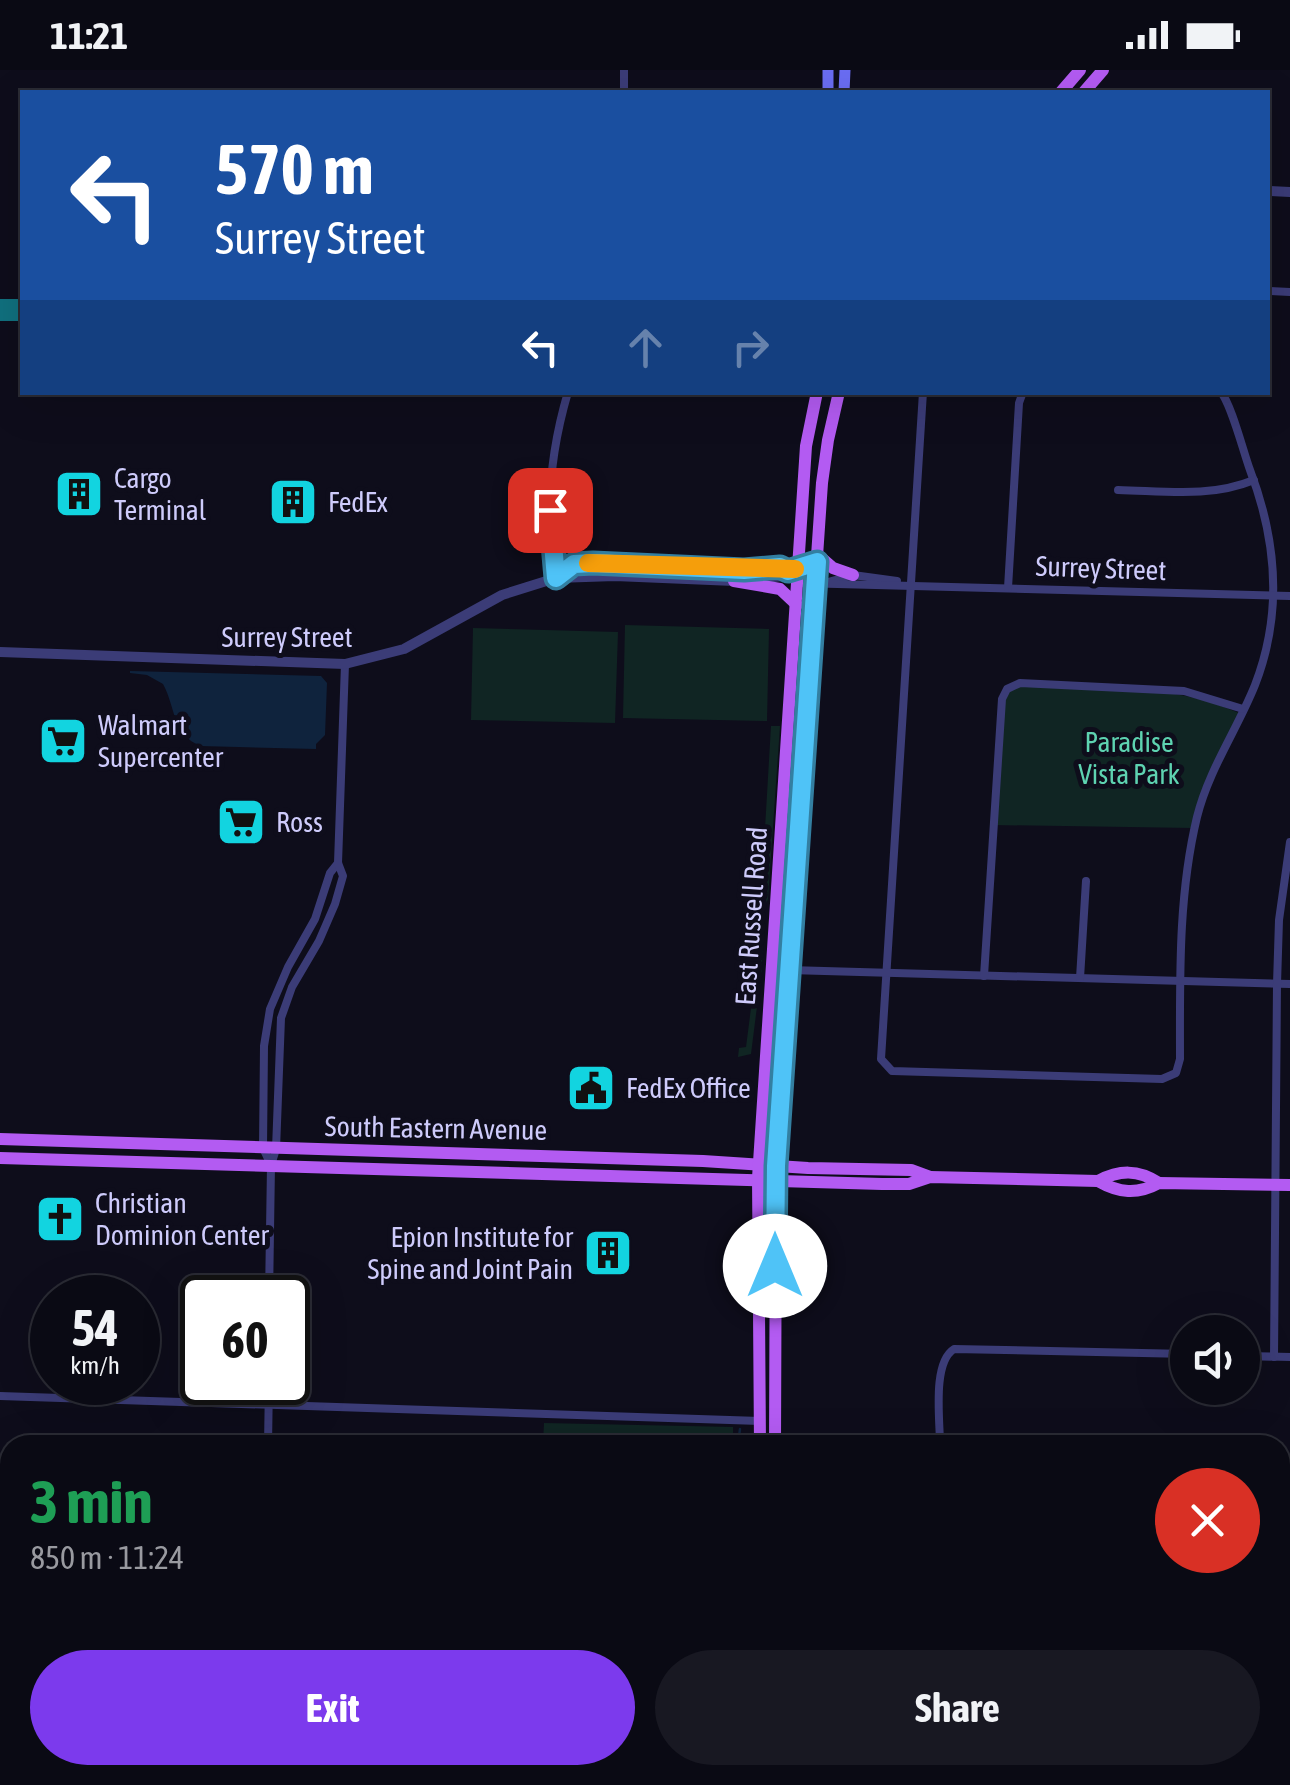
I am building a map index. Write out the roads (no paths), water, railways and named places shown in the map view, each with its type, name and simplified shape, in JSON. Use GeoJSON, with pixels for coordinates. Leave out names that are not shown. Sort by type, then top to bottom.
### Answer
{"type":"FeatureCollection","features":[{"type":"Feature","properties":{"kind":"main road"},"geometry":{"type":"LineString","coordinates":[[1063,90],[1080,70]]}},
{"type":"Feature","properties":{"kind":"main road"},"geometry":{"type":"LineString","coordinates":[[1086,90],[1103,70]]}},
{"type":"Feature","properties":{"kind":"main road","name":"East Russell Road"},"geometry":{"type":"LineString","coordinates":[[760,1435],[758,1171],[797,606],[796,574],[806,446],[816,395]]}},
{"type":"Feature","properties":{"kind":"main road","name":"East Russell Road"},"geometry":{"type":"LineString","coordinates":[[775,1435],[776,1173],[795,878],[821,582],[818,559],[824,460],[839,395]]}},
{"type":"Feature","properties":{"kind":"main road"},"geometry":{"type":"LineString","coordinates":[[818,559],[853,575]]}},
{"type":"Feature","properties":{"kind":"main road"},"geometry":{"type":"LineString","coordinates":[[734,581],[780,589],[797,606]]}},
{"type":"Feature","properties":{"kind":"main road"},"geometry":{"type":"LineString","coordinates":[[779,877],[795,878]]}},
{"type":"Feature","properties":{"kind":"main road","name":"South Eastern Avenue"},"geometry":{"type":"LineString","coordinates":[[0,1140],[504,1154],[909,1184],[930,1177],[1098,1181],[1115,1172],[1145,1173],[1158,1183],[1283,1185]]}},
{"type":"Feature","properties":{"kind":"main road"},"geometry":{"type":"LineString","coordinates":[[504,1154],[508,1171]]}},
{"type":"Feature","properties":{"kind":"main road","name":"South Eastern Avenue"},"geometry":{"type":"LineString","coordinates":[[0,1158],[508,1171],[758,1171]]}},
{"type":"Feature","properties":{"kind":"main road"},"geometry":{"type":"LineString","coordinates":[[760,1386],[775,1387]]}},
{"type":"Feature","properties":{"kind":"street"},"geometry":{"type":"LineString","coordinates":[[556,578],[551,536],[552,466],[567,395]]}},
{"type":"Feature","properties":{"kind":"street"},"geometry":{"type":"LineString","coordinates":[[923,395],[880,1051],[886,1068],[892,1071],[1162,1079],[1176,1074],[1180,1058],[1180,981],[1188,858],[1198,812],[1221,750],[1254,686],[1266,648],[1274,596],[1272,545],[1254,480],[1223,395]]}},
{"type":"Feature","properties":{"kind":"street"},"geometry":{"type":"LineString","coordinates":[[1008,588],[1019,403],[1023,395]]}},
{"type":"Feature","properties":{"kind":"street"},"geometry":{"type":"LineString","coordinates":[[1118,490],[1208,493],[1254,480]]}},
{"type":"Feature","properties":{"kind":"street","name":"Surrey Street"},"geometry":{"type":"LineString","coordinates":[[0,652],[345,664],[404,650],[502,595],[556,578],[734,581],[796,574],[818,559]]}},
{"type":"Feature","properties":{"kind":"street","name":"Surrey Street"},"geometry":{"type":"LineString","coordinates":[[556,578],[574,564],[593,563],[716,569],[780,567],[821,582],[1290,596]]}},
{"type":"Feature","properties":{"kind":"street"},"geometry":{"type":"LineString","coordinates":[[664,578],[672,571],[716,569]]}},
{"type":"Feature","properties":{"kind":"street","name":"Surrey Street"},"geometry":{"type":"LineString","coordinates":[[821,582],[853,575],[911,584]]}},
{"type":"Feature","properties":{"kind":"street"},"geometry":{"type":"LineString","coordinates":[[269,1149],[281,1018],[292,987],[319,942],[343,876],[338,863],[345,664]]}},
{"type":"Feature","properties":{"kind":"street"},"geometry":{"type":"LineString","coordinates":[[984,976],[1001,717],[1007,689],[1020,684],[1167,690],[1202,695],[1242,709]]}},
{"type":"Feature","properties":{"kind":"street"},"geometry":{"type":"LineString","coordinates":[[1274,1357],[1283,1185],[1275,1084],[1277,984],[1290,842]]}},
{"type":"Feature","properties":{"kind":"street"},"geometry":{"type":"LineString","coordinates":[[269,1275],[271,1164],[264,1046],[270,1009],[315,920],[330,873],[338,863]]}},
{"type":"Feature","properties":{"kind":"street"},"geometry":{"type":"LineString","coordinates":[[1080,978],[1086,880]]}},
{"type":"Feature","properties":{"kind":"street"},"geometry":{"type":"LineString","coordinates":[[789,970],[1290,984]]}},
{"type":"Feature","properties":{"kind":"street"},"geometry":{"type":"LineString","coordinates":[[1275,1084],[1290,1084]]}},
{"type":"Feature","properties":{"kind":"street"},"geometry":{"type":"LineString","coordinates":[[940,1435],[940,1367],[947,1354],[964,1347],[1170,1353]]}},
{"type":"Feature","properties":{"kind":"street"},"geometry":{"type":"LineString","coordinates":[[1260,1357],[1290,1357]]}},
{"type":"Feature","properties":{"kind":"street"},"geometry":{"type":"LineString","coordinates":[[0,1396],[180,1402]]}},
{"type":"Feature","properties":{"kind":"street"},"geometry":{"type":"LineString","coordinates":[[268,1435],[269,1405],[775,1421]]}},
{"type":"Feature","properties":{"kind":"water"},"geometry":{"type":"Polygon","coordinates":[[[130,671],[321,676],[327,683],[325,735],[316,749],[201,746],[180,728],[163,684],[130,671]]]}},
{"type":"Feature","properties":{"kind":"waterway"},"geometry":{"type":"LineString","coordinates":[[739,1435],[740,1429]]}},
{"type":"Feature","properties":{"kind":"place","name":"Cargo Terminal"},"geometry":{"type":"Point","coordinates":[79,494]}},
{"type":"Feature","properties":{"kind":"place","name":"FedEx"},"geometry":{"type":"Point","coordinates":[293,502]}},
{"type":"Feature","properties":{"kind":"place","name":"Walmart Supercenter"},"geometry":{"type":"Point","coordinates":[63,741]}},
{"type":"Feature","properties":{"kind":"place","name":"Ross"},"geometry":{"type":"Point","coordinates":[241,822]}},
{"type":"Feature","properties":{"kind":"place","name":"FedEx Office"},"geometry":{"type":"Point","coordinates":[591,1088]}},
{"type":"Feature","properties":{"kind":"place","name":"Christian Dominion Center"},"geometry":{"type":"Point","coordinates":[60,1219]}},
{"type":"Feature","properties":{"kind":"place","name":"Epion Institute for Spine and Joint Pain"},"geometry":{"type":"Point","coordinates":[608,1253]}},
{"type":"Feature","properties":{"kind":"park label","name":"Paradise Vista Park"},"geometry":{"type":"Point","coordinates":[1129,758]}}]}
